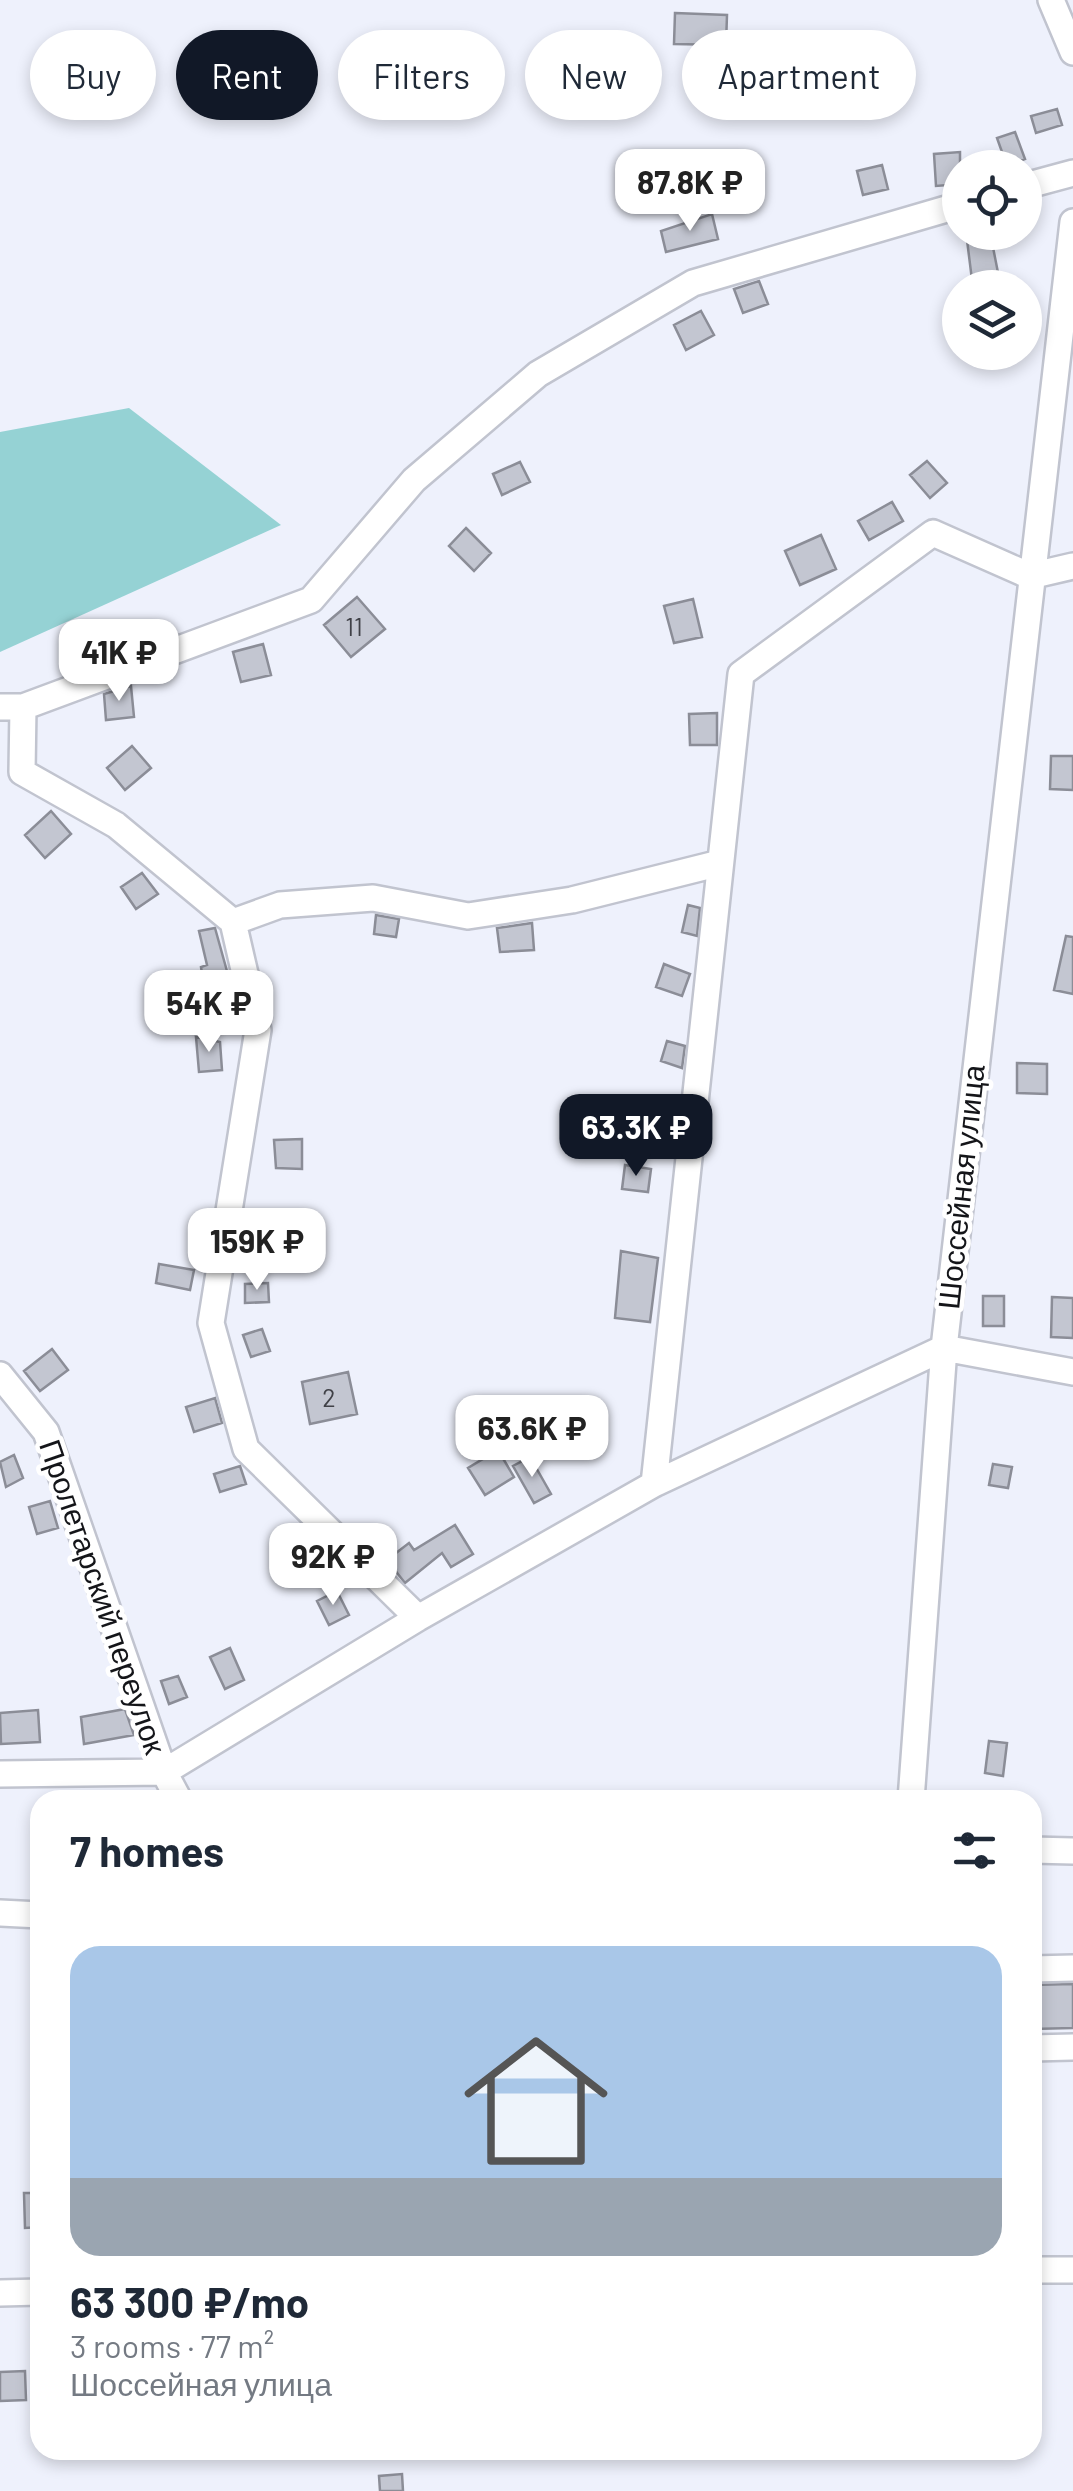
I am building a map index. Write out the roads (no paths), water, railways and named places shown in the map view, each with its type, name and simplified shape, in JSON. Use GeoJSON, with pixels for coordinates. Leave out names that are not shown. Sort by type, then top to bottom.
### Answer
{"type":"FeatureCollection","features":[{"type":"Feature","properties":{"kind":"street"},"geometry":{"type":"LineString","coordinates":[[1050,0],[1073,52]]}},
{"type":"Feature","properties":{"kind":"street"},"geometry":{"type":"LineString","coordinates":[[1042,181],[1073,172]]}},
{"type":"Feature","properties":{"kind":"street"},"geometry":{"type":"LineString","coordinates":[[418,1618],[246,1449],[212,1323],[258,1030],[233,922],[116,825],[22,772],[11,707],[311,600],[414,480],[538,374],[692,282],[942,210]]}},
{"type":"Feature","properties":{"kind":"street","name":"Шоссейная улица"},"geometry":{"type":"LineString","coordinates":[[912,1790],[944,1348],[1073,222]]}},
{"type":"Feature","properties":{"kind":"street"},"geometry":{"type":"LineString","coordinates":[[654,1484],[741,674],[933,533],[1030,576],[1073,566]]}},
{"type":"Feature","properties":{"kind":"street"},"geometry":{"type":"LineString","coordinates":[[233,922],[280,905],[373,898],[468,916],[572,900],[720,863]]}},
{"type":"Feature","properties":{"kind":"street"},"geometry":{"type":"LineString","coordinates":[[0,1774],[164,1772],[418,1618],[654,1484],[944,1348],[1073,1372]]}},
{"type":"Feature","properties":{"kind":"street","name":"Пролетарский переулок"},"geometry":{"type":"LineString","coordinates":[[0,1376],[46,1432],[164,1772],[174,1790]]}},
{"type":"Feature","properties":{"kind":"street"},"geometry":{"type":"LineString","coordinates":[[1042,1850],[1073,1851]]}},
{"type":"Feature","properties":{"kind":"street"},"geometry":{"type":"LineString","coordinates":[[0,1913],[30,1914]]}},
{"type":"Feature","properties":{"kind":"street"},"geometry":{"type":"LineString","coordinates":[[1042,1970],[1073,1968]]}},
{"type":"Feature","properties":{"kind":"street"},"geometry":{"type":"LineString","coordinates":[[1042,2048],[1073,2047]]}},
{"type":"Feature","properties":{"kind":"street"},"geometry":{"type":"LineString","coordinates":[[1042,2270],[1073,2270]]}},
{"type":"Feature","properties":{"kind":"street"},"geometry":{"type":"LineString","coordinates":[[0,2293],[30,2292]]}}]}
